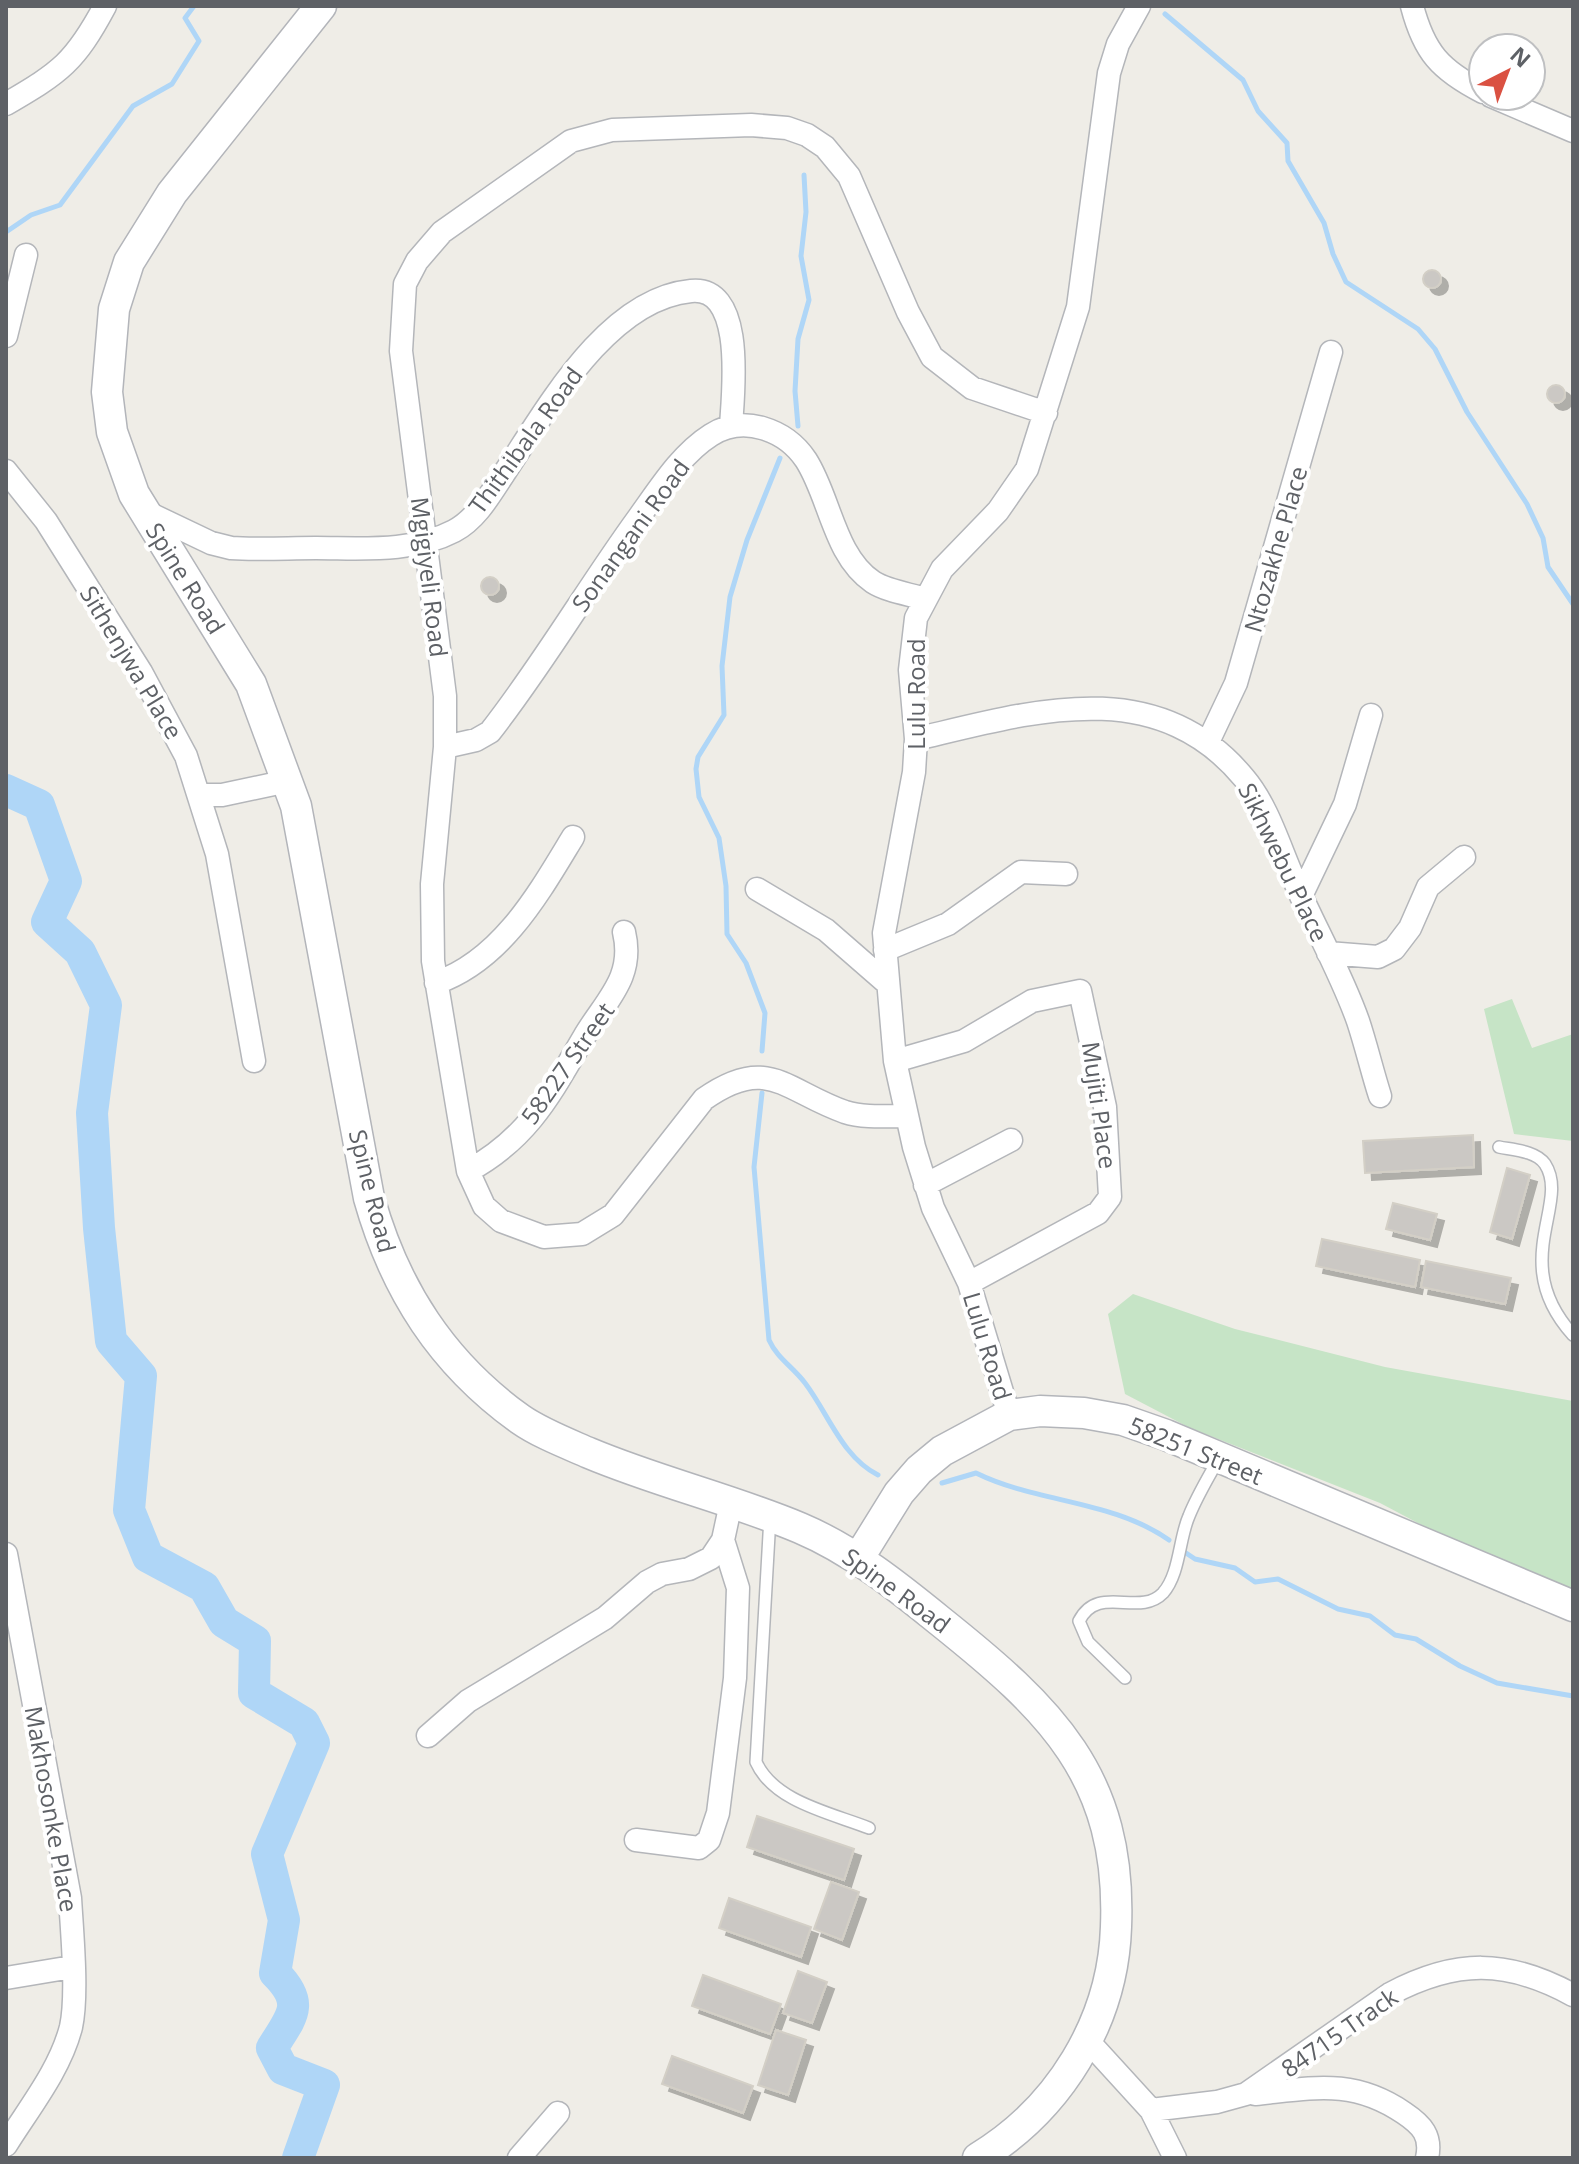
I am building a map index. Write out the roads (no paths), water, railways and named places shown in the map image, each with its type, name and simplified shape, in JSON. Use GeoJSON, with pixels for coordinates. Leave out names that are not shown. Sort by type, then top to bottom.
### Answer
{"type":"FeatureCollection","features":[{"type":"Feature","properties":{"kind":"street"},"geometry":{"type":"LineString","coordinates":[[6,104],[69,64],[82,48],[105,6]]}},
{"type":"Feature","properties":{"kind":"street","name":"Spine Road"},"geometry":{"type":"LineString","coordinates":[[321,6],[172,193],[129,262],[114,309],[107,392],[112,432],[134,494],[251,684],[288,781],[320,924],[369,1198],[382,1244],[404,1293],[436,1340],[472,1381],[524,1422],[635,1472],[770,1517],[821,1538],[858,1559],[1012,1679],[1044,1711],[1086,1771],[1113,1852],[1118,1891],[1116,1947],[1109,1984],[1088,2041],[1056,2090],[1031,2118],[978,2158]]}},
{"type":"Feature","properties":{"kind":"street","name":"Lulu Road"},"geometry":{"type":"LineString","coordinates":[[1009,1415],[969,1283],[925,1185],[906,1116],[895,1061],[885,950],[890,886],[914,772],[916,739],[910,670],[916,618],[942,569],[1014,490],[1027,469],[1078,307],[1109,73],[1118,44],[1139,6]]}},
{"type":"Feature","properties":{"kind":"street"},"geometry":{"type":"LineString","coordinates":[[1412,6],[1421,39],[1431,54],[1467,80]]}},
{"type":"Feature","properties":{"kind":"street"},"geometry":{"type":"LineString","coordinates":[[1528,112],[1573,131]]}},
{"type":"Feature","properties":{"kind":"street","name":"Mgigiyeli Road"},"geometry":{"type":"LineString","coordinates":[[906,1116],[848,1113],[777,1078],[755,1076],[738,1079],[704,1099],[613,1215],[582,1234],[544,1237],[501,1221],[484,1206],[468,1171],[436,983],[432,884],[445,747],[445,696],[401,351],[401,311],[408,275],[442,232],[571,141],[592,134],[751,125],[787,128],[807,135],[825,147],[849,176],[908,312],[932,357],[972,388],[1046,413]]}},
{"type":"Feature","properties":{"kind":"street"},"geometry":{"type":"LineString","coordinates":[[6,336],[26,255]]}},
{"type":"Feature","properties":{"kind":"street","name":"Thithibala Road"},"geometry":{"type":"LineString","coordinates":[[144,511],[211,543],[231,548],[361,549],[426,543],[456,530],[472,517],[552,401],[610,328],[670,296],[693,290],[707,292],[723,309],[732,339],[731,426]]}},
{"type":"Feature","properties":{"kind":"street","name":"Ntozakhe Place"},"geometry":{"type":"LineString","coordinates":[[1208,742],[1236,683],[1331,352]]}},
{"type":"Feature","properties":{"kind":"street"},"geometry":{"type":"LineString","coordinates":[[731,426],[768,430],[794,445],[820,488],[840,536],[864,574],[875,583],[925,599]]}},
{"type":"Feature","properties":{"kind":"street","name":"Sonangani Road"},"geometry":{"type":"LineString","coordinates":[[445,747],[476,740],[490,732],[659,490],[700,444],[731,426]]}},
{"type":"Feature","properties":{"kind":"street","name":"Sithenjwa Place"},"geometry":{"type":"LineString","coordinates":[[6,471],[46,521],[175,732],[200,795],[217,854],[254,1061]]}},
{"type":"Feature","properties":{"kind":"street","name":"Sikhwebu Place"},"geometry":{"type":"LineString","coordinates":[[916,739],[1038,710],[1080,706],[1153,718],[1208,742],[1246,780],[1358,1022],[1380,1096]]}},
{"type":"Feature","properties":{"kind":"street"},"geometry":{"type":"LineString","coordinates":[[1301,896],[1345,804],[1371,715]]}},
{"type":"Feature","properties":{"kind":"street"},"geometry":{"type":"LineString","coordinates":[[200,795],[222,795],[288,781]]}},
{"type":"Feature","properties":{"kind":"street"},"geometry":{"type":"LineString","coordinates":[[436,983],[481,957],[503,937],[531,904],[573,837]]}},
{"type":"Feature","properties":{"kind":"street"},"geometry":{"type":"LineString","coordinates":[[1328,953],[1378,957],[1394,949],[1410,928],[1428,887],[1464,857]]}},
{"type":"Feature","properties":{"kind":"street"},"geometry":{"type":"LineString","coordinates":[[885,950],[948,924],[1021,872],[1066,874]]}},
{"type":"Feature","properties":{"kind":"street"},"geometry":{"type":"LineString","coordinates":[[757,889],[826,930],[888,984]]}},
{"type":"Feature","properties":{"kind":"street","name":"58227 Street"},"geometry":{"type":"LineString","coordinates":[[468,1171],[488,1160],[518,1134],[562,1079],[584,1037],[621,982],[628,949],[624,932]]}},
{"type":"Feature","properties":{"kind":"street","name":"Mujiti Place"},"geometry":{"type":"LineString","coordinates":[[895,1061],[964,1041],[1032,1001],[1080,991],[1105,1107],[1110,1197],[1098,1213],[969,1283]]}},
{"type":"Feature","properties":{"kind":"street"},"geometry":{"type":"LineString","coordinates":[[925,1185],[1011,1140]]}},
{"type":"Feature","properties":{"kind":"street","name":"58251 Street"},"geometry":{"type":"LineString","coordinates":[[858,1559],[899,1493],[919,1470],[942,1451],[1009,1415],[1040,1411],[1123,1420],[1573,1606]]}},
{"type":"Feature","properties":{"kind":"street"},"geometry":{"type":"LineString","coordinates":[[428,1736],[468,1701],[605,1618],[647,1582],[662,1574],[689,1569],[711,1558],[723,1540],[731,1503]]}},
{"type":"Feature","properties":{"kind":"street"},"geometry":{"type":"LineString","coordinates":[[636,1840],[699,1848],[709,1840],[715,1823],[739,1625],[738,1588],[723,1540]]}},
{"type":"Feature","properties":{"kind":"street","name":"Makhosonke Place"},"geometry":{"type":"LineString","coordinates":[[6,1554],[70,1898],[72,1967],[72,2023],[64,2049],[6,2145]]}},
{"type":"Feature","properties":{"kind":"street"},"geometry":{"type":"LineString","coordinates":[[6,1978],[72,1967]]}},
{"type":"Feature","properties":{"kind":"street","name":"84715 Track"},"geometry":{"type":"LineString","coordinates":[[1151,2110],[1217,2102],[1246,2094],[1390,1994],[1414,1981],[1447,1970],[1469,1967],[1509,1969],[1573,1995]]}},
{"type":"Feature","properties":{"kind":"street"},"geometry":{"type":"LineString","coordinates":[[1088,2041],[1151,2110],[1175,2158]]}},
{"type":"Feature","properties":{"kind":"street"},"geometry":{"type":"LineString","coordinates":[[1246,2094],[1317,2086],[1365,2092],[1403,2112],[1424,2130],[1429,2138],[1427,2158]]}},
{"type":"Feature","properties":{"kind":"street"},"geometry":{"type":"LineString","coordinates":[[519,2158],[558,2113]]}},
{"type":"Feature","properties":{"kind":"lane"},"geometry":{"type":"LineString","coordinates":[[1499,1147],[1537,1157],[1546,1167],[1550,1191],[1541,1245],[1542,1282],[1554,1314],[1573,1335]]}},
{"type":"Feature","properties":{"kind":"lane"},"geometry":{"type":"LineString","coordinates":[[1125,1678],[1088,1642],[1079,1621],[1091,1607],[1104,1599],[1138,1602],[1161,1595],[1169,1583],[1189,1514],[1218,1459]]}},
{"type":"Feature","properties":{"kind":"lane"},"geometry":{"type":"LineString","coordinates":[[770,1517],[756,1762],[762,1774],[785,1794],[869,1828]]}},
{"type":"Feature","properties":{"kind":"waterway"},"geometry":{"type":"LineString","coordinates":[[6,232],[31,215],[60,205],[133,106],[172,84],[199,41],[185,18],[194,6]]}},
{"type":"Feature","properties":{"kind":"waterway"},"geometry":{"type":"LineString","coordinates":[[1165,14],[1243,80],[1258,111],[1287,143],[1288,161],[1324,223],[1346,282],[1418,329],[1435,349],[1467,412],[1527,504],[1543,538],[1548,567],[1573,604]]}},
{"type":"Feature","properties":{"kind":"waterway"},"geometry":{"type":"LineString","coordinates":[[798,426],[795,391],[798,339],[809,300],[801,256],[806,212],[804,175]]}},
{"type":"Feature","properties":{"kind":"waterway"},"geometry":{"type":"LineString","coordinates":[[762,1051],[765,1013],[746,963],[727,934],[726,886],[719,838],[699,797],[696,769],[698,757],[724,715],[722,666],[730,597],[747,540],[780,458]]}},
{"type":"Feature","properties":{"kind":"waterway"},"geometry":{"type":"LineString","coordinates":[[6,790],[39,805],[66,881],[47,922],[80,952],[106,1005],[92,1113],[99,1228],[111,1341],[141,1376],[129,1510],[148,1557],[204,1587],[224,1622],[255,1641],[254,1693],[304,1723],[314,1743],[267,1854],[284,1920],[275,1973],[285,1984],[293,2002],[290,2018],[272,2048],[283,2069],[324,2085],[298,2158]]}},
{"type":"Feature","properties":{"kind":"waterway"},"geometry":{"type":"LineString","coordinates":[[762,1093],[754,1167],[769,1340],[805,1383],[845,1446],[865,1467],[878,1475]]}},
{"type":"Feature","properties":{"kind":"waterway"},"geometry":{"type":"LineString","coordinates":[[942,1483],[976,1473],[999,1483],[1123,1517],[1169,1540]]}},
{"type":"Feature","properties":{"kind":"waterway"},"geometry":{"type":"LineString","coordinates":[[1186,1553],[1195,1559],[1235,1568],[1255,1582],[1278,1579],[1338,1609],[1370,1616],[1395,1635],[1416,1639],[1460,1666],[1497,1683],[1573,1696]]}}]}
